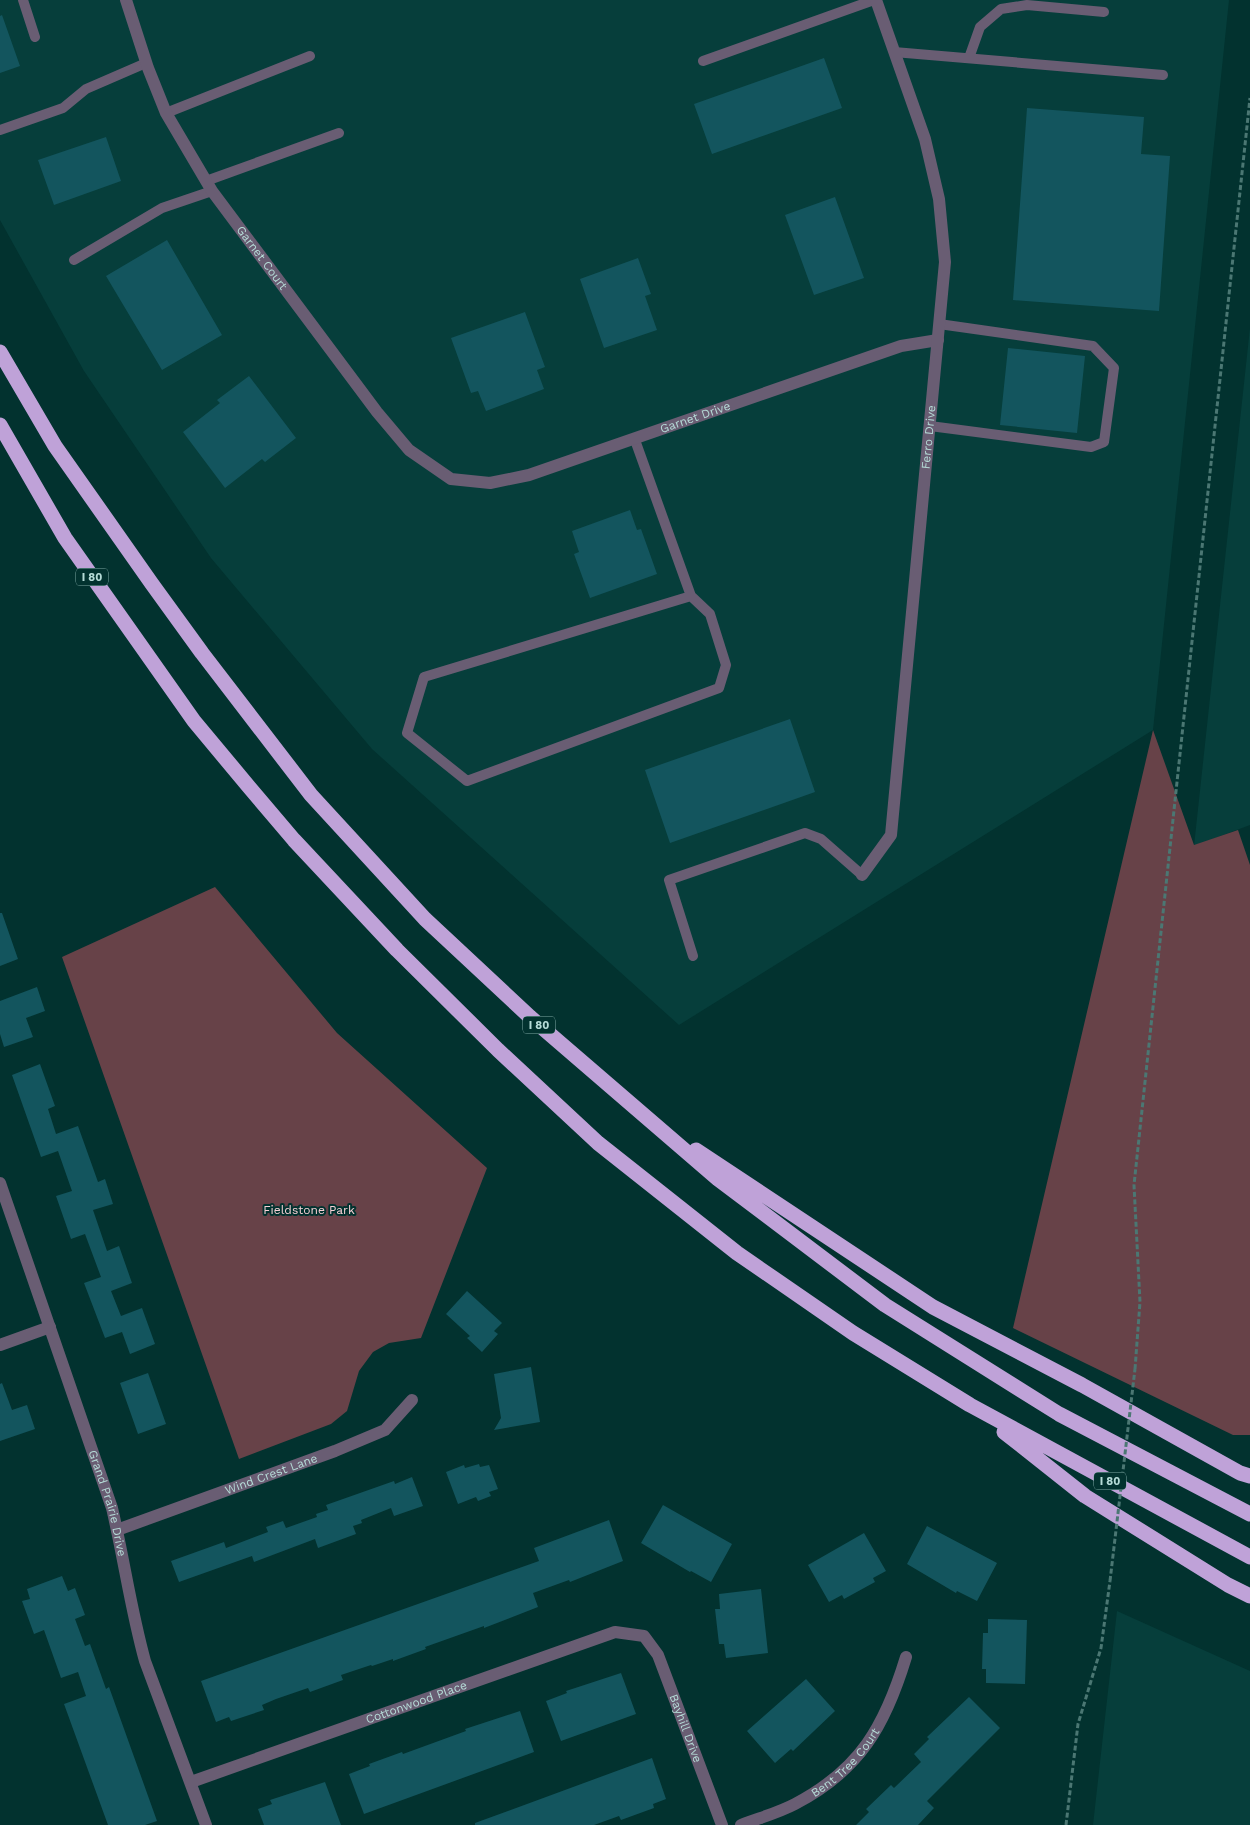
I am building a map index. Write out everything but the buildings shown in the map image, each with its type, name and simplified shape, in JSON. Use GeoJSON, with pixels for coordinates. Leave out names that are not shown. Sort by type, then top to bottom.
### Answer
{"type":"FeatureCollection","features":[{"type":"Feature","properties":{"kind":"highway","name":"I 80"},"geometry":{"type":"LineString","coordinates":[[0,352],[55,446],[202,653],[311,795],[425,919],[530,1017],[718,1179],[885,1305],[1059,1414],[1250,1514]]}},
{"type":"Feature","properties":{"kind":"highway","name":"I 80"},"geometry":{"type":"LineString","coordinates":[[0,425],[65,538],[194,721],[294,840],[397,950],[498,1050],[606,1149],[745,1258],[852,1333],[970,1405],[1250,1557]]}},
{"type":"Feature","properties":{"kind":"highway"},"geometry":{"type":"LineString","coordinates":[[641,1114],[933,1308],[1082,1385],[1240,1473],[1250,1476]]}},
{"type":"Feature","properties":{"kind":"highway"},"geometry":{"type":"LineString","coordinates":[[970,1405],[1085,1496],[1228,1585],[1250,1596]]}},
{"type":"Feature","properties":{"kind":"street","name":"Garnet Court"},"geometry":{"type":"LineString","coordinates":[[126,0],[146,63],[166,113],[209,186],[365,396],[408,450],[451,479]]}},
{"type":"Feature","properties":{"kind":"street","name":"Ferro Drive"},"geometry":{"type":"LineString","coordinates":[[862,875],[891,836],[945,262],[939,200],[925,139],[875,0]]}},
{"type":"Feature","properties":{"kind":"street","name":"Garnet Drive"},"geometry":{"type":"LineString","coordinates":[[451,479],[490,483],[529,475],[635,440],[901,346],[938,340]]}},
{"type":"Feature","properties":{"kind":"street","name":"Grand Prairie Drive"},"geometry":{"type":"LineString","coordinates":[[0,1183],[105,1487],[118,1530],[138,1635],[145,1661],[206,1825]]}},
{"type":"Feature","properties":{"kind":"street"},"geometry":{"type":"LineString","coordinates":[[0,1345],[50,1327]]}},
{"type":"Feature","properties":{"kind":"street","name":"Wind Crest Lane"},"geometry":{"type":"LineString","coordinates":[[118,1530],[335,1451],[385,1430],[412,1400]]}},
{"type":"Feature","properties":{"kind":"street","name":"Cottonwood Place"},"geometry":{"type":"LineString","coordinates":[[191,1782],[615,1632],[644,1636]]}},
{"type":"Feature","properties":{"kind":"street","name":"Bayhill Drive"},"geometry":{"type":"LineString","coordinates":[[644,1636],[658,1655],[722,1825]]}},
{"type":"Feature","properties":{"kind":"street","name":"Bent Tree Court"},"geometry":{"type":"LineString","coordinates":[[741,1825],[793,1805],[836,1777],[857,1757],[872,1738],[884,1716],[896,1690],[906,1657]]}},
{"type":"Feature","properties":{"kind":"lane"},"geometry":{"type":"LineString","coordinates":[[23,0],[35,38]]}},
{"type":"Feature","properties":{"kind":"lane"},"geometry":{"type":"LineString","coordinates":[[702,61],[875,0]]}},
{"type":"Feature","properties":{"kind":"lane"},"geometry":{"type":"LineString","coordinates":[[969,58],[980,27],[1000,9],[1027,5],[1104,12]]}},
{"type":"Feature","properties":{"kind":"lane"},"geometry":{"type":"LineString","coordinates":[[894,52],[1163,75]]}},
{"type":"Feature","properties":{"kind":"lane"},"geometry":{"type":"LineString","coordinates":[[166,113],[310,56]]}},
{"type":"Feature","properties":{"kind":"lane"},"geometry":{"type":"LineString","coordinates":[[0,130],[64,108],[86,89],[146,63]]}},
{"type":"Feature","properties":{"kind":"lane"},"geometry":{"type":"LineString","coordinates":[[74,260],[162,208],[209,186],[340,133]]}},
{"type":"Feature","properties":{"kind":"lane"},"geometry":{"type":"LineString","coordinates":[[930,426],[1091,447],[1104,442],[1114,368],[1093,346],[939,324]]}},
{"type":"Feature","properties":{"kind":"lane"},"geometry":{"type":"LineString","coordinates":[[635,440],[691,596],[710,614],[726,666],[719,688],[467,781],[406,734],[424,676],[691,596]]}},
{"type":"Feature","properties":{"kind":"lane"},"geometry":{"type":"LineString","coordinates":[[693,956],[668,880],[805,833],[821,839],[862,875]]}},
{"type":"Feature","properties":{"kind":"path"},"geometry":{"type":"LineString","coordinates":[[1066,1825],[1078,1724],[1101,1648],[1135,1369],[1140,1302],[1134,1185],[1250,98]]}},
{"type":"Feature","properties":{"kind":"shaded area"},"geometry":{"type":"Polygon","coordinates":[[[0,0],[1229,0],[1153,730],[679,1025],[372,749],[211,558],[84,371],[0,220],[0,0]]]}},
{"type":"Feature","properties":{"kind":"shaded area"},"geometry":{"type":"Polygon","coordinates":[[[1250,328],[1250,825],[1194,846],[1250,328]]]}},
{"type":"Feature","properties":{"kind":"shaded area"},"geometry":{"type":"Polygon","coordinates":[[[1117,1611],[1250,1671],[1250,1825],[1093,1825],[1117,1611]]]}},
{"type":"Feature","properties":{"kind":"green space"},"geometry":{"type":"Polygon","coordinates":[[[1153,730],[1194,845],[1238,830],[1250,865],[1250,1435],[1233,1435],[1013,1328],[1153,730]]]}},
{"type":"Feature","properties":{"kind":"green space","name":"Fieldstone Park"},"geometry":{"type":"Polygon","coordinates":[[[215,887],[337,1033],[487,1168],[421,1338],[389,1343],[373,1352],[359,1371],[347,1411],[331,1424],[239,1459],[62,957],[215,887]]]}}]}
